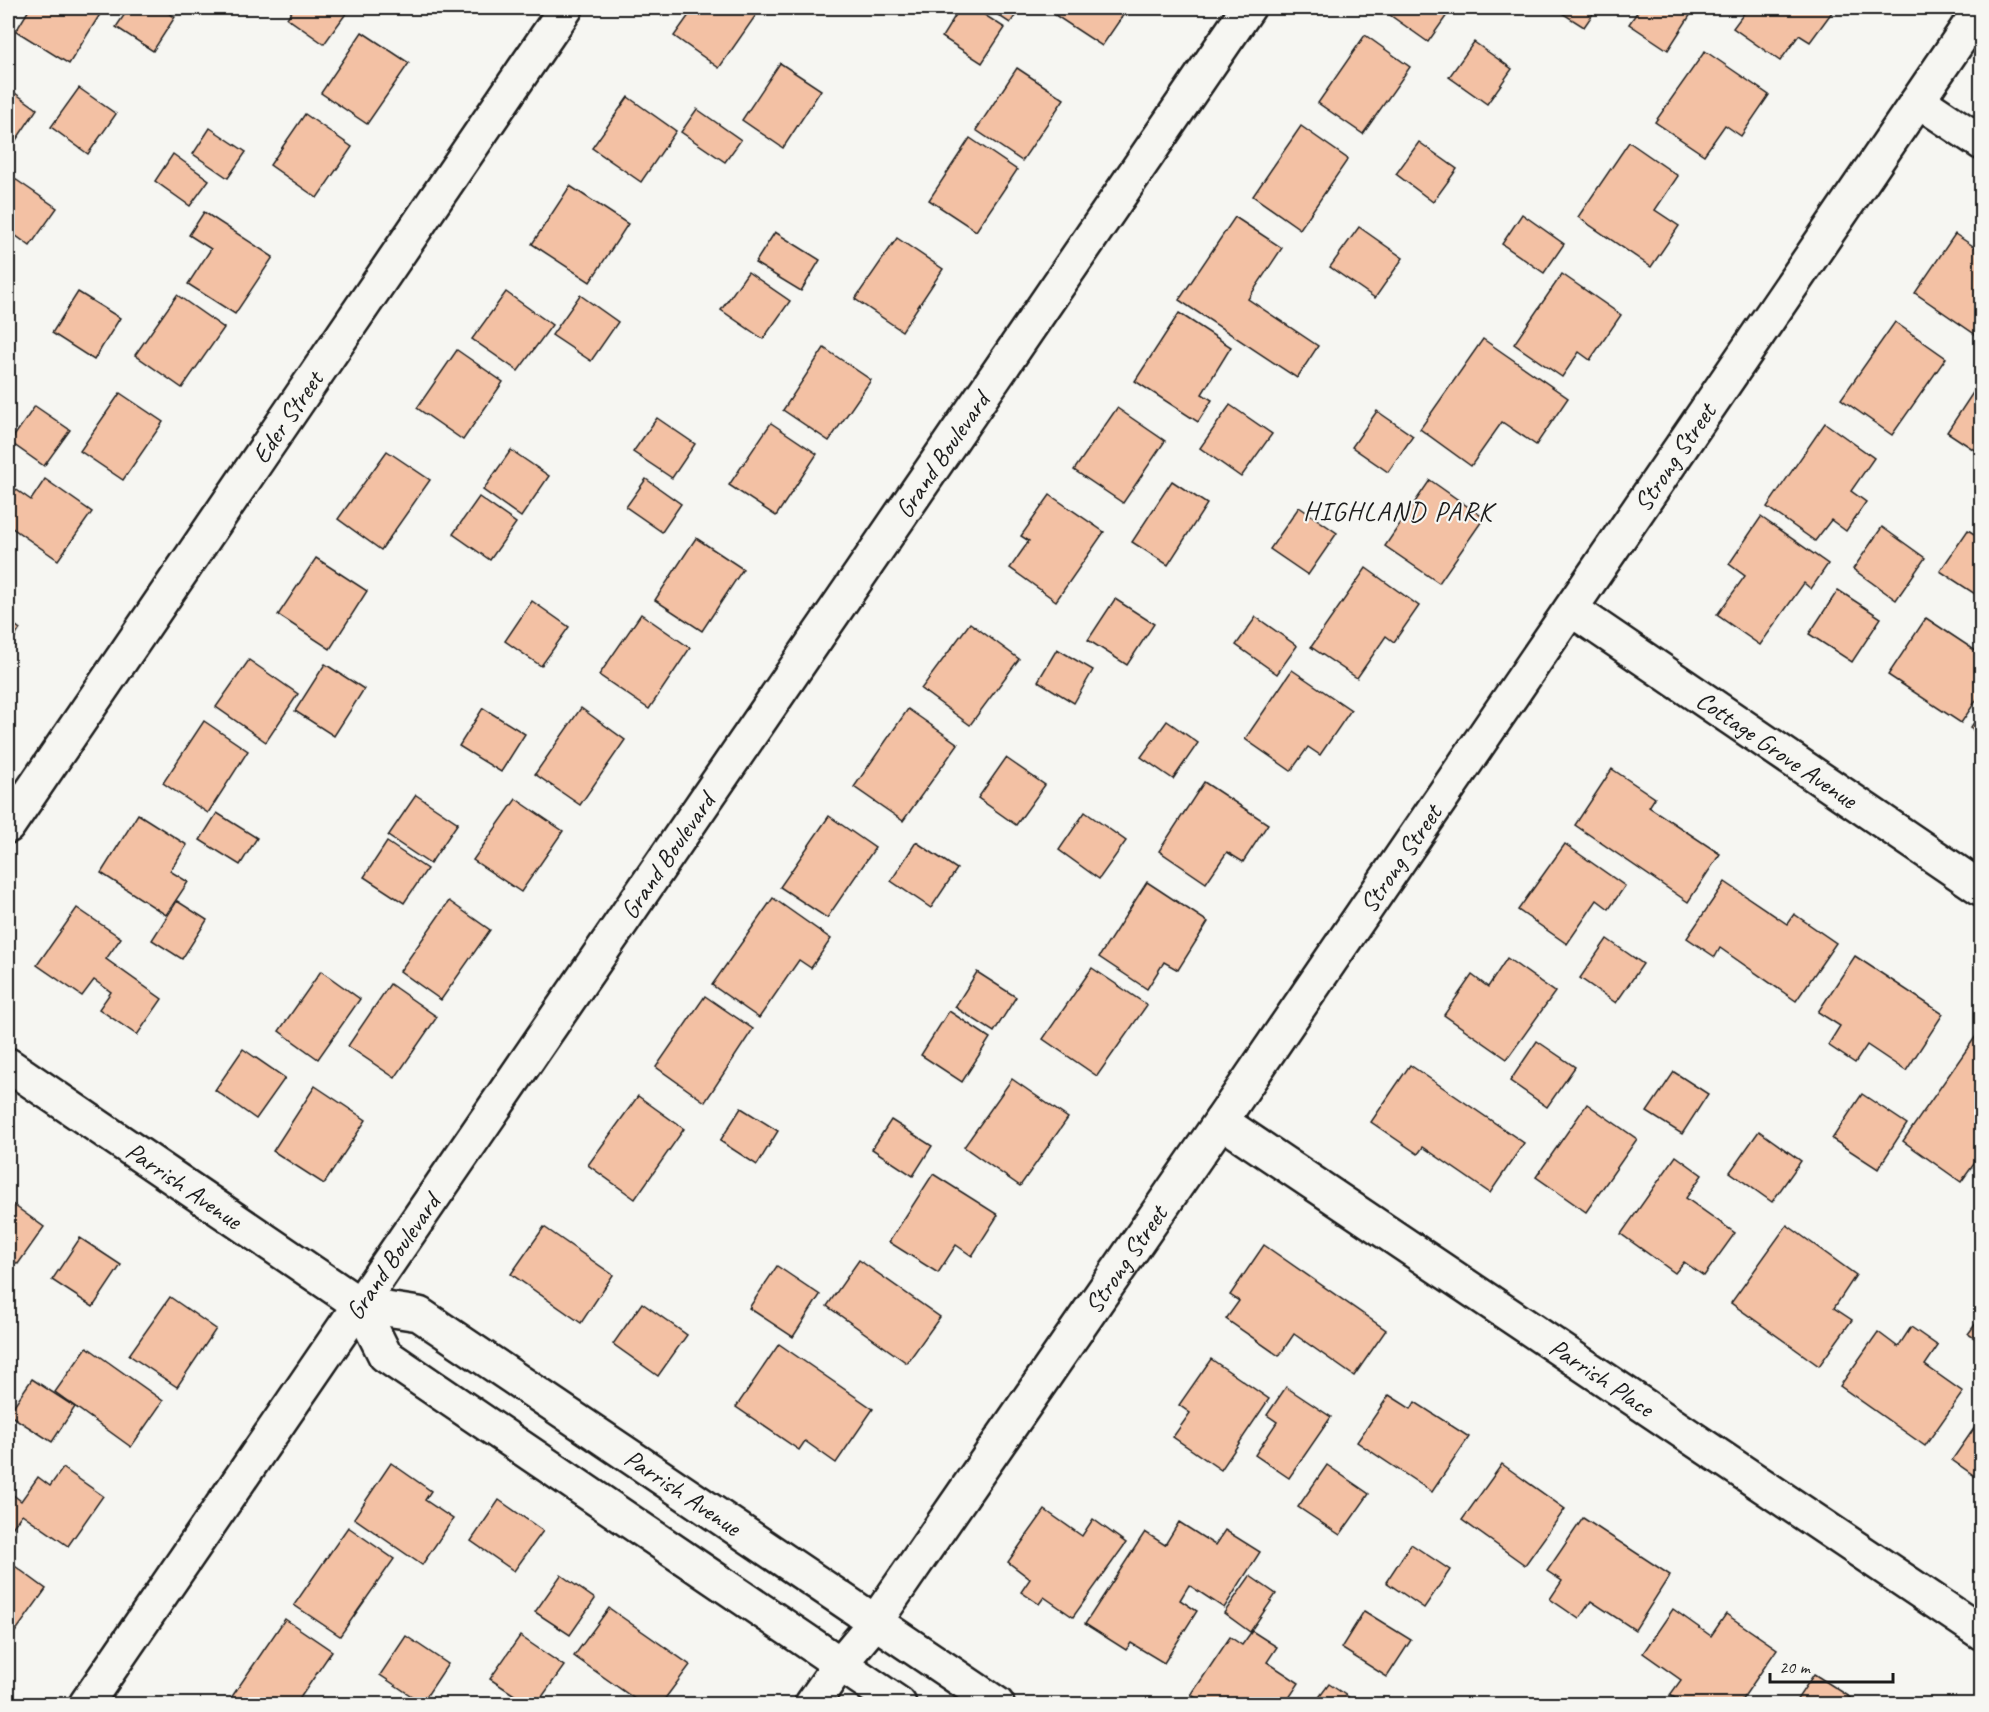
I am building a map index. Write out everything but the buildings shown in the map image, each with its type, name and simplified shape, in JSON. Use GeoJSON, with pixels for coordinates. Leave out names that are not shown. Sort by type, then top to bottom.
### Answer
{"type":"FeatureCollection","features":[{"type":"Feature","properties":{"kind":"street","name":"Eder Street"},"geometry":{"type":"LineString","coordinates":[[8,825],[566,8]]}},
{"type":"Feature","properties":{"kind":"street","name":"Grand Boulevard"},"geometry":{"type":"LineString","coordinates":[[86,1704],[1248,8]]}},
{"type":"Feature","properties":{"kind":"street","name":"Strong Street"},"geometry":{"type":"LineString","coordinates":[[812,1704],[840,1664],[875,1622],[1221,1121],[1982,8]]}},
{"type":"Feature","properties":{"kind":"street"},"geometry":{"type":"LineString","coordinates":[[1919,101],[1982,143]]}},
{"type":"Feature","properties":{"kind":"street","name":"Cottage Grove Avenue"},"geometry":{"type":"LineString","coordinates":[[1571,609],[1982,889]]}},
{"type":"Feature","properties":{"kind":"street","name":"Parrish Avenue"},"geometry":{"type":"LineString","coordinates":[[8,1065],[360,1305],[419,1314],[996,1704]]}},
{"type":"Feature","properties":{"kind":"street","name":"Parrish Place"},"geometry":{"type":"LineString","coordinates":[[1221,1121],[1982,1632]]}},
{"type":"Feature","properties":{"kind":"street","name":"Parrish Avenue"},"geometry":{"type":"LineString","coordinates":[[360,1305],[386,1355],[899,1704]]}},
{"type":"Feature","properties":{"kind":"district","name":"HIGHLAND PARK"},"geometry":{"type":"Point","coordinates":[1398,511]}}]}
